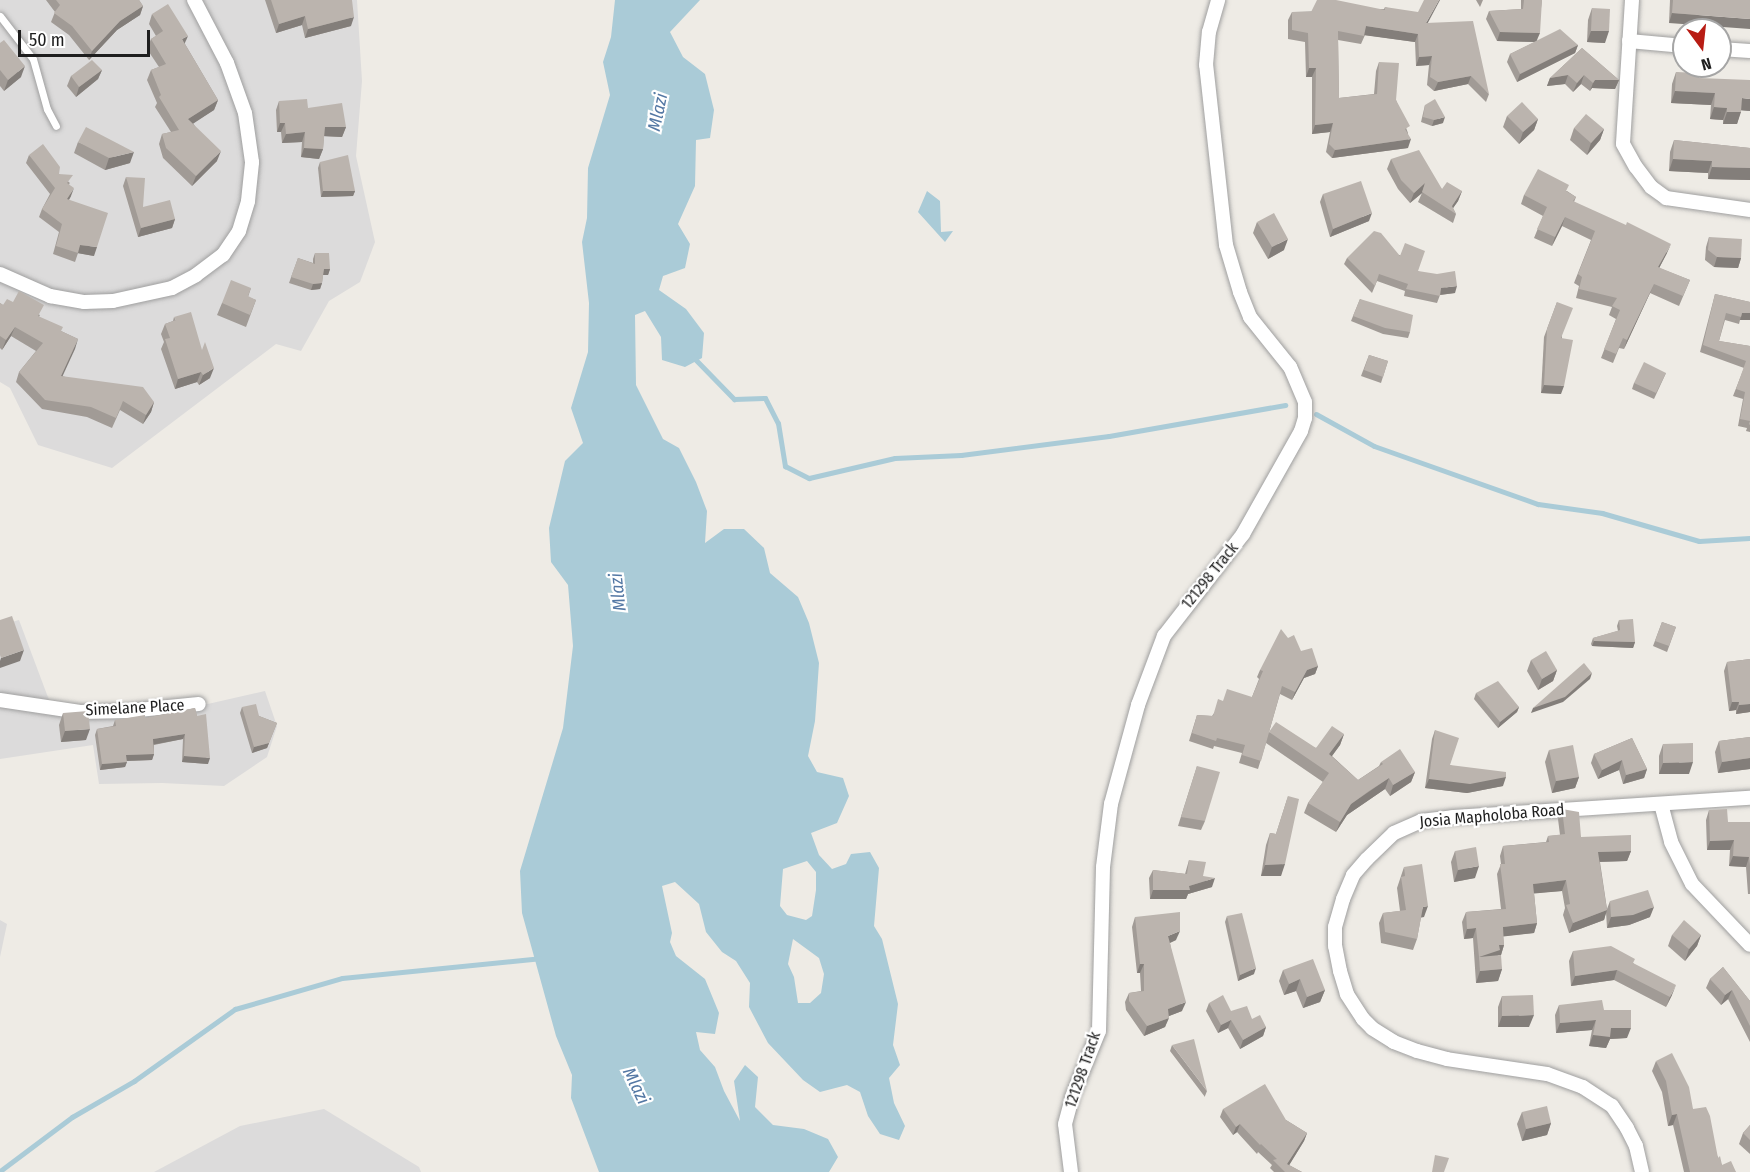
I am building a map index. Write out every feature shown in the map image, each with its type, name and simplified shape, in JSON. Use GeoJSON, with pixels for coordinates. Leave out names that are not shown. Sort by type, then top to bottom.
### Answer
{"type":"FeatureCollection","features":[{"type":"Feature","properties":{"kind":"street"},"geometry":{"type":"LineString","coordinates":[[0,274],[50,296],[84,302],[113,301],[146,296],[171,288],[196,275],[223,255],[239,231],[248,201],[252,162],[242,103],[227,63],[194,0]]}},
{"type":"Feature","properties":{"kind":"street","name":"121298 Track"},"geometry":{"type":"LineString","coordinates":[[1071,1172],[1065,1124],[1072,1097],[1099,1031],[1103,867],[1111,804],[1138,705],[1164,636],[1244,534],[1301,431],[1305,417],[1305,402],[1290,367],[1250,316],[1226,245],[1206,65],[1209,32],[1218,0]]}},
{"type":"Feature","properties":{"kind":"street"},"geometry":{"type":"LineString","coordinates":[[1632,0],[1623,144],[1651,187],[1666,198],[1750,210]]}},
{"type":"Feature","properties":{"kind":"street"},"geometry":{"type":"LineString","coordinates":[[1629,41],[1672,45]]}},
{"type":"Feature","properties":{"kind":"street"},"geometry":{"type":"LineString","coordinates":[[1732,50],[1750,51]]}},
{"type":"Feature","properties":{"kind":"street","name":"Simelane Place"},"geometry":{"type":"LineString","coordinates":[[0,700],[80,712],[128,711],[199,704]]}},
{"type":"Feature","properties":{"kind":"street","name":"Josia Mapholoba Road"},"geometry":{"type":"LineString","coordinates":[[1642,1172],[1636,1146],[1622,1120],[1612,1106],[1583,1087],[1547,1074],[1447,1059],[1417,1051],[1394,1042],[1372,1028],[1347,994],[1335,946],[1335,927],[1353,875],[1383,843],[1404,826],[1453,816],[1750,798]]}},
{"type":"Feature","properties":{"kind":"street"},"geometry":{"type":"LineString","coordinates":[[1661,804],[1671,842],[1692,884],[1750,945]]}},
{"type":"Feature","properties":{"kind":"lane"},"geometry":{"type":"LineString","coordinates":[[0,16],[33,59],[46,109],[56,126]]}},
{"type":"Feature","properties":{"kind":"shaded area"},"geometry":{"type":"Polygon","coordinates":[[[0,0],[357,0],[362,81],[356,156],[375,242],[360,282],[329,301],[301,351],[276,344],[112,468],[38,445],[10,388],[0,382],[0,0]]]}},
{"type":"Feature","properties":{"kind":"shaded area"},"geometry":{"type":"Polygon","coordinates":[[[19,620],[52,708],[199,706],[265,691],[277,726],[267,757],[224,786],[162,783],[99,784],[93,745],[0,759],[0,625],[19,620]]]}},
{"type":"Feature","properties":{"kind":"shaded area"},"geometry":{"type":"Polygon","coordinates":[[[0,920],[7,924],[0,957],[0,920]]]}},
{"type":"Feature","properties":{"kind":"shaded area"},"geometry":{"type":"Polygon","coordinates":[[[324,1109],[419,1167],[421,1172],[154,1172],[240,1126],[324,1109]]]}},
{"type":"Feature","properties":{"kind":"water","name":"Mlazi"},"geometry":{"type":"Polygon","coordinates":[[[615,0],[700,0],[670,32],[683,57],[705,74],[714,110],[710,138],[696,140],[695,186],[678,224],[690,244],[685,268],[663,276],[659,290],[686,309],[704,333],[702,358],[685,367],[662,360],[661,337],[645,311],[635,315],[636,385],[663,439],[679,448],[696,482],[707,511],[705,543],[724,529],[744,529],[764,548],[770,573],[798,597],[809,623],[819,663],[815,721],[808,756],[817,772],[843,778],[849,796],[837,823],[811,833],[819,855],[832,869],[846,864],[851,854],[870,852],[879,868],[874,926],[882,939],[898,1004],[893,1045],[900,1065],[889,1078],[894,1103],[905,1126],[899,1140],[880,1134],[868,1116],[860,1092],[847,1085],[820,1092],[803,1080],[768,1043],[749,1007],[750,983],[736,961],[722,952],[706,932],[699,904],[675,882],[662,886],[672,933],[670,942],[676,956],[705,979],[719,1013],[715,1034],[696,1032],[700,1050],[715,1067],[724,1091],[740,1121],[734,1081],[745,1065],[758,1077],[755,1107],[773,1125],[804,1129],[828,1139],[838,1157],[829,1172],[599,1172],[571,1098],[572,1075],[556,1036],[522,913],[520,871],[563,728],[573,646],[568,585],[551,562],[549,528],[565,461],[583,443],[571,408],[588,352],[589,303],[582,242],[587,218],[588,168],[610,95],[603,62],[611,37],[615,0]],[[807,861],[783,869],[780,906],[787,915],[806,920],[812,916],[816,890],[816,872],[807,861]],[[793,939],[788,964],[794,977],[798,1003],[810,1003],[821,993],[824,974],[819,958],[793,939]]]}},
{"type":"Feature","properties":{"kind":"water"},"geometry":{"type":"Polygon","coordinates":[[[927,191],[940,201],[941,232],[953,231],[945,242],[918,212],[927,191]]]}},
{"type":"Feature","properties":{"kind":"building"},"geometry":{"type":"Polygon","coordinates":[[[56,0],[139,0],[143,6],[120,21],[92,51],[72,26],[54,13],[60,5],[56,0]]]}},
{"type":"Feature","properties":{"kind":"building"},"geometry":{"type":"Polygon","coordinates":[[[271,0],[352,0],[354,17],[308,29],[305,16],[279,24],[271,0]]]}},
{"type":"Feature","properties":{"kind":"building"},"geometry":{"type":"Polygon","coordinates":[[[1317,0],[1336,0],[1385,10],[1385,7],[1418,12],[1424,0],[1439,0],[1426,23],[1473,21],[1489,94],[1471,76],[1438,82],[1430,77],[1432,56],[1419,57],[1418,34],[1366,26],[1364,36],[1338,31],[1339,98],[1377,94],[1379,62],[1399,63],[1396,100],[1410,126],[1405,129],[1411,139],[1335,150],[1329,144],[1333,123],[1315,125],[1316,68],[1309,68],[1308,33],[1292,30],[1292,12],[1311,12],[1317,0]]]}},
{"type":"Feature","properties":{"kind":"building"},"geometry":{"type":"Polygon","coordinates":[[[1524,0],[1542,0],[1540,33],[1500,32],[1489,11],[1523,9],[1524,0]]]}},
{"type":"Feature","properties":{"kind":"building"},"geometry":{"type":"Polygon","coordinates":[[[1673,0],[1750,0],[1750,19],[1672,13],[1673,0]]]}},
{"type":"Feature","properties":{"kind":"building"},"geometry":{"type":"Polygon","coordinates":[[[168,4],[188,36],[182,39],[218,100],[188,119],[221,151],[196,176],[166,148],[162,134],[179,130],[159,97],[161,95],[151,70],[166,64],[151,39],[163,31],[152,14],[168,4]]]}},
{"type":"Feature","properties":{"kind":"building"},"geometry":{"type":"Polygon","coordinates":[[[1592,8],[1610,9],[1609,31],[1591,31],[1592,8]]]}},
{"type":"Feature","properties":{"kind":"building"},"geometry":{"type":"Polygon","coordinates":[[[1560,29],[1578,45],[1520,74],[1510,54],[1560,29]]]}},
{"type":"Feature","properties":{"kind":"building"},"geometry":{"type":"Polygon","coordinates":[[[4,40],[25,66],[8,80],[0,70],[0,43],[4,40]]]}},
{"type":"Feature","properties":{"kind":"building"},"geometry":{"type":"Polygon","coordinates":[[[1582,48],[1619,80],[1595,80],[1593,83],[1584,75],[1577,83],[1568,75],[1550,78],[1582,48]]]}},
{"type":"Feature","properties":{"kind":"building"},"geometry":{"type":"Polygon","coordinates":[[[92,60],[102,70],[79,87],[71,76],[92,60]]]}},
{"type":"Feature","properties":{"kind":"building"},"geometry":{"type":"Polygon","coordinates":[[[1676,78],[1750,80],[1750,99],[1742,98],[1741,112],[1727,112],[1727,108],[1714,107],[1715,93],[1675,91],[1676,78]]]}},
{"type":"Feature","properties":{"kind":"building"},"geometry":{"type":"Polygon","coordinates":[[[307,99],[308,108],[342,103],[346,127],[325,127],[323,149],[304,148],[305,132],[286,134],[285,123],[280,123],[279,101],[307,99]]]}},
{"type":"Feature","properties":{"kind":"building"},"geometry":{"type":"Polygon","coordinates":[[[1435,99],[1445,117],[1434,120],[1423,117],[1425,105],[1435,99]]]}},
{"type":"Feature","properties":{"kind":"building"},"geometry":{"type":"Polygon","coordinates":[[[1522,102],[1538,119],[1523,132],[1507,116],[1522,102]]]}},
{"type":"Feature","properties":{"kind":"building"},"geometry":{"type":"Polygon","coordinates":[[[1586,114],[1604,129],[1591,143],[1574,128],[1586,114]]]}},
{"type":"Feature","properties":{"kind":"building"},"geometry":{"type":"Polygon","coordinates":[[[86,127],[134,152],[109,158],[78,142],[86,127]]]}},
{"type":"Feature","properties":{"kind":"building"},"geometry":{"type":"Polygon","coordinates":[[[1674,140],[1750,148],[1750,168],[1712,167],[1712,161],[1673,159],[1674,140]]]}},
{"type":"Feature","properties":{"kind":"building"},"geometry":{"type":"Polygon","coordinates":[[[43,144],[60,167],[59,174],[73,175],[67,183],[74,188],[67,199],[108,213],[97,247],[80,245],[78,253],[56,246],[62,224],[42,209],[55,188],[29,155],[43,144]]]}},
{"type":"Feature","properties":{"kind":"building"},"geometry":{"type":"Polygon","coordinates":[[[1419,150],[1442,189],[1447,182],[1462,191],[1452,206],[1456,214],[1422,192],[1425,183],[1414,193],[1401,180],[1391,159],[1419,150]]]}},
{"type":"Feature","properties":{"kind":"building"},"geometry":{"type":"Polygon","coordinates":[[[348,155],[355,191],[323,191],[320,162],[348,155]]]}},
{"type":"Feature","properties":{"kind":"building"},"geometry":{"type":"Polygon","coordinates":[[[1538,169],[1569,185],[1566,191],[1576,197],[1573,201],[1626,225],[1627,222],[1671,244],[1658,267],[1690,280],[1683,296],[1654,284],[1627,340],[1623,338],[1616,354],[1604,349],[1620,310],[1612,306],[1617,298],[1579,289],[1582,277],[1578,274],[1595,231],[1565,217],[1555,237],[1537,229],[1547,207],[1524,195],[1538,169]]]}},
{"type":"Feature","properties":{"kind":"building"},"geometry":{"type":"Polygon","coordinates":[[[126,177],[145,178],[143,207],[170,200],[175,219],[141,228],[126,177]]]}},
{"type":"Feature","properties":{"kind":"building"},"geometry":{"type":"Polygon","coordinates":[[[1361,181],[1372,213],[1333,229],[1323,194],[1361,181]]]}},
{"type":"Feature","properties":{"kind":"building"},"geometry":{"type":"Polygon","coordinates":[[[1274,213],[1288,239],[1272,247],[1257,222],[1274,213]]]}},
{"type":"Feature","properties":{"kind":"building"},"geometry":{"type":"Polygon","coordinates":[[[1374,231],[1381,233],[1400,256],[1405,243],[1425,251],[1418,271],[1437,274],[1455,271],[1457,286],[1441,288],[1440,296],[1406,289],[1408,284],[1379,274],[1375,286],[1347,258],[1374,231]]]}},
{"type":"Feature","properties":{"kind":"building"},"geometry":{"type":"Polygon","coordinates":[[[1709,237],[1742,239],[1741,258],[1717,257],[1708,250],[1709,237]]]}},
{"type":"Feature","properties":{"kind":"building"},"geometry":{"type":"Polygon","coordinates":[[[315,253],[329,253],[330,269],[324,269],[322,283],[313,284],[291,277],[298,258],[315,264],[315,253]]]}},
{"type":"Feature","properties":{"kind":"building"},"geometry":{"type":"Polygon","coordinates":[[[231,280],[251,288],[248,296],[256,300],[250,315],[222,303],[231,280]]]}},
{"type":"Feature","properties":{"kind":"building"},"geometry":{"type":"Polygon","coordinates":[[[19,291],[44,305],[38,316],[63,327],[61,331],[78,339],[61,376],[143,387],[154,402],[146,415],[123,401],[116,418],[91,407],[45,400],[19,372],[43,343],[15,327],[6,340],[0,336],[0,303],[3,305],[7,299],[13,302],[19,291]]]}},
{"type":"Feature","properties":{"kind":"building"},"geometry":{"type":"Polygon","coordinates":[[[1715,294],[1750,302],[1750,313],[1742,313],[1741,317],[1726,313],[1719,341],[1750,346],[1750,421],[1740,419],[1745,392],[1736,389],[1746,361],[1703,345],[1715,294]]]}},
{"type":"Feature","properties":{"kind":"building"},"geometry":{"type":"Polygon","coordinates":[[[1360,299],[1413,315],[1410,332],[1385,328],[1353,316],[1360,299]]]}},
{"type":"Feature","properties":{"kind":"building"},"geometry":{"type":"Polygon","coordinates":[[[1557,302],[1573,308],[1561,338],[1573,340],[1564,386],[1544,385],[1547,329],[1557,302]]]}},
{"type":"Feature","properties":{"kind":"building"},"geometry":{"type":"Polygon","coordinates":[[[191,312],[202,350],[205,342],[214,368],[203,375],[201,372],[178,379],[165,339],[170,338],[165,324],[176,320],[174,317],[191,312]]]}},
{"type":"Feature","properties":{"kind":"building"},"geometry":{"type":"Polygon","coordinates":[[[1369,355],[1388,361],[1383,377],[1364,370],[1369,355]]]}},
{"type":"Feature","properties":{"kind":"building"},"geometry":{"type":"Polygon","coordinates":[[[1644,362],[1666,373],[1656,393],[1634,383],[1644,362]]]}},
{"type":"Feature","properties":{"kind":"building"},"geometry":{"type":"Polygon","coordinates":[[[12,616],[24,650],[1,658],[0,620],[12,616]]]}},
{"type":"Feature","properties":{"kind":"building"},"geometry":{"type":"Polygon","coordinates":[[[1633,619],[1635,642],[1594,641],[1593,638],[1620,630],[1619,620],[1633,619]]]}},
{"type":"Feature","properties":{"kind":"building"},"geometry":{"type":"Polygon","coordinates":[[[1662,622],[1676,627],[1669,646],[1655,641],[1662,622]]]}},
{"type":"Feature","properties":{"kind":"building"},"geometry":{"type":"Polygon","coordinates":[[[1281,629],[1288,638],[1294,635],[1301,651],[1312,648],[1318,666],[1307,670],[1295,692],[1282,686],[1261,761],[1242,755],[1245,745],[1217,738],[1216,741],[1192,733],[1197,715],[1213,716],[1218,699],[1223,701],[1227,689],[1252,697],[1263,671],[1260,670],[1281,629]]]}},
{"type":"Feature","properties":{"kind":"building"},"geometry":{"type":"Polygon","coordinates":[[[1546,651],[1557,670],[1542,679],[1531,660],[1546,651]]]}},
{"type":"Feature","properties":{"kind":"building"},"geometry":{"type":"Polygon","coordinates":[[[1750,659],[1750,704],[1739,705],[1739,702],[1732,702],[1727,662],[1750,659]]]}},
{"type":"Feature","properties":{"kind":"building"},"geometry":{"type":"Polygon","coordinates":[[[1584,663],[1592,673],[1565,697],[1533,708],[1584,663]]]}},
{"type":"Feature","properties":{"kind":"building"},"geometry":{"type":"Polygon","coordinates":[[[1498,681],[1519,707],[1500,722],[1476,693],[1498,681]]]}},
{"type":"Feature","properties":{"kind":"building"},"geometry":{"type":"Polygon","coordinates":[[[256,704],[259,716],[277,723],[269,743],[254,747],[242,707],[256,704]]]}},
{"type":"Feature","properties":{"kind":"building"},"geometry":{"type":"Polygon","coordinates":[[[195,708],[197,716],[206,714],[210,758],[184,756],[185,734],[153,739],[154,754],[126,755],[127,762],[102,764],[97,729],[116,726],[115,720],[145,715],[145,718],[195,708]]]}},
{"type":"Feature","properties":{"kind":"building"},"geometry":{"type":"Polygon","coordinates":[[[88,711],[90,729],[65,731],[63,713],[88,711]]]}},
{"type":"Feature","properties":{"kind":"building"},"geometry":{"type":"Polygon","coordinates":[[[1276,722],[1316,748],[1332,726],[1344,734],[1329,754],[1358,780],[1383,764],[1381,762],[1400,749],[1415,772],[1393,785],[1389,778],[1369,791],[1351,804],[1340,822],[1308,803],[1329,773],[1269,732],[1276,722]]]}},
{"type":"Feature","properties":{"kind":"building"},"geometry":{"type":"Polygon","coordinates":[[[1435,730],[1459,738],[1450,765],[1506,772],[1506,777],[1470,784],[1429,779],[1435,730]]]}},
{"type":"Feature","properties":{"kind":"building"},"geometry":{"type":"Polygon","coordinates":[[[1750,737],[1750,758],[1722,762],[1719,741],[1750,737]]]}},
{"type":"Feature","properties":{"kind":"building"},"geometry":{"type":"Polygon","coordinates":[[[1632,738],[1647,769],[1626,775],[1622,760],[1602,770],[1594,754],[1632,738]]]}},
{"type":"Feature","properties":{"kind":"building"},"geometry":{"type":"Polygon","coordinates":[[[1693,743],[1693,762],[1663,763],[1663,744],[1693,743]]]}},
{"type":"Feature","properties":{"kind":"building"},"geometry":{"type":"Polygon","coordinates":[[[1573,745],[1579,777],[1556,781],[1549,750],[1573,745]]]}},
{"type":"Feature","properties":{"kind":"building"},"geometry":{"type":"Polygon","coordinates":[[[1197,766],[1220,772],[1205,821],[1181,817],[1197,766]]]}},
{"type":"Feature","properties":{"kind":"building"},"geometry":{"type":"Polygon","coordinates":[[[1288,796],[1299,799],[1285,864],[1265,865],[1270,833],[1276,834],[1288,796]]]}},
{"type":"Feature","properties":{"kind":"building"},"geometry":{"type":"Polygon","coordinates":[[[1562,809],[1579,812],[1581,837],[1631,835],[1631,851],[1598,852],[1607,910],[1573,923],[1566,905],[1570,904],[1566,880],[1533,884],[1537,923],[1503,927],[1504,945],[1499,945],[1500,950],[1479,957],[1476,928],[1467,929],[1466,912],[1506,909],[1500,864],[1505,864],[1503,846],[1549,842],[1548,836],[1565,834],[1562,809]]]}},
{"type":"Feature","properties":{"kind":"building"},"geometry":{"type":"Polygon","coordinates":[[[1727,809],[1728,822],[1750,822],[1750,866],[1749,857],[1733,856],[1734,840],[1710,841],[1709,810],[1727,809]]]}},
{"type":"Feature","properties":{"kind":"building"},"geometry":{"type":"Polygon","coordinates":[[[1476,847],[1479,866],[1458,870],[1455,851],[1476,847]]]}},
{"type":"Feature","properties":{"kind":"building"},"geometry":{"type":"Polygon","coordinates":[[[1189,860],[1206,862],[1203,876],[1215,878],[1189,886],[1190,890],[1153,890],[1153,870],[1187,874],[1189,860]]]}},
{"type":"Feature","properties":{"kind":"building"},"geometry":{"type":"Polygon","coordinates":[[[1422,864],[1428,906],[1423,907],[1417,939],[1385,932],[1383,913],[1406,910],[1401,877],[1405,876],[1404,867],[1422,864]]]}},
{"type":"Feature","properties":{"kind":"building"},"geometry":{"type":"Polygon","coordinates":[[[1648,890],[1654,907],[1633,915],[1611,917],[1610,901],[1648,890]]]}},
{"type":"Feature","properties":{"kind":"building"},"geometry":{"type":"Polygon","coordinates":[[[1180,912],[1180,931],[1168,936],[1186,1002],[1168,1009],[1169,1018],[1147,1026],[1129,1001],[1129,993],[1144,991],[1144,964],[1140,964],[1135,917],[1180,912]]]}},
{"type":"Feature","properties":{"kind":"building"},"geometry":{"type":"Polygon","coordinates":[[[1242,913],[1256,968],[1240,975],[1227,916],[1242,913]]]}},
{"type":"Feature","properties":{"kind":"building"},"geometry":{"type":"Polygon","coordinates":[[[1684,920],[1701,935],[1689,949],[1672,935],[1684,920]]]}},
{"type":"Feature","properties":{"kind":"building"},"geometry":{"type":"Polygon","coordinates":[[[1611,946],[1635,959],[1633,963],[1676,985],[1670,997],[1617,970],[1575,976],[1573,951],[1611,946]]]}},
{"type":"Feature","properties":{"kind":"building"},"geometry":{"type":"Polygon","coordinates":[[[1501,955],[1502,969],[1480,971],[1479,957],[1501,955]]]}},
{"type":"Feature","properties":{"kind":"building"},"geometry":{"type":"Polygon","coordinates":[[[1313,959],[1325,990],[1307,997],[1300,979],[1289,984],[1283,970],[1313,959]]]}},
{"type":"Feature","properties":{"kind":"building"},"geometry":{"type":"Polygon","coordinates":[[[1723,967],[1750,1001],[1750,1026],[1732,990],[1725,995],[1710,979],[1723,967]]]}},
{"type":"Feature","properties":{"kind":"building"},"geometry":{"type":"Polygon","coordinates":[[[1223,995],[1231,1011],[1247,1006],[1252,1019],[1260,1015],[1266,1027],[1243,1040],[1231,1020],[1221,1025],[1209,1003],[1223,995]]]}},
{"type":"Feature","properties":{"kind":"building"},"geometry":{"type":"Polygon","coordinates":[[[1533,995],[1534,1015],[1502,1016],[1502,996],[1533,995]]]}},
{"type":"Feature","properties":{"kind":"building"},"geometry":{"type":"Polygon","coordinates":[[[1602,1000],[1604,1010],[1631,1010],[1631,1028],[1611,1028],[1610,1037],[1593,1035],[1596,1020],[1560,1023],[1559,1005],[1602,1000]]]}},
{"type":"Feature","properties":{"kind":"building"},"geometry":{"type":"Polygon","coordinates":[[[1194,1039],[1207,1091],[1172,1045],[1194,1039]]]}},
{"type":"Feature","properties":{"kind":"building"},"geometry":{"type":"Polygon","coordinates":[[[1672,1053],[1689,1087],[1693,1109],[1706,1107],[1710,1116],[1718,1158],[1720,1156],[1722,1165],[1731,1161],[1736,1172],[1690,1172],[1677,1114],[1672,1115],[1666,1081],[1656,1061],[1672,1053]]]}},
{"type":"Feature","properties":{"kind":"building"},"geometry":{"type":"Polygon","coordinates":[[[1265,1084],[1286,1120],[1307,1133],[1287,1164],[1302,1172],[1285,1172],[1273,1160],[1277,1159],[1240,1124],[1236,1127],[1223,1109],[1265,1084]]]}},
{"type":"Feature","properties":{"kind":"building"},"geometry":{"type":"Polygon","coordinates":[[[1547,1106],[1551,1123],[1526,1129],[1522,1112],[1547,1106]]]}},
{"type":"Feature","properties":{"kind":"building"},"geometry":{"type":"Polygon","coordinates":[[[1750,1125],[1750,1140],[1743,1133],[1750,1125]]]}},
{"type":"Feature","properties":{"kind":"building"},"geometry":{"type":"Polygon","coordinates":[[[1435,1155],[1449,1158],[1444,1172],[1432,1172],[1435,1155]]]}},
{"type":"Feature","properties":{"kind":"waterway"},"geometry":{"type":"LineString","coordinates":[[693,357],[734,399],[765,398],[778,423],[785,466],[809,478],[895,458],[961,455],[1109,436],[1285,405]]}},
{"type":"Feature","properties":{"kind":"waterway"},"geometry":{"type":"LineString","coordinates":[[1316,414],[1374,446],[1538,504],[1602,513],[1699,541],[1750,538]]}},
{"type":"Feature","properties":{"kind":"waterway"},"geometry":{"type":"LineString","coordinates":[[0,1171],[72,1117],[134,1081],[235,1009],[342,978],[542,958]]}}]}
